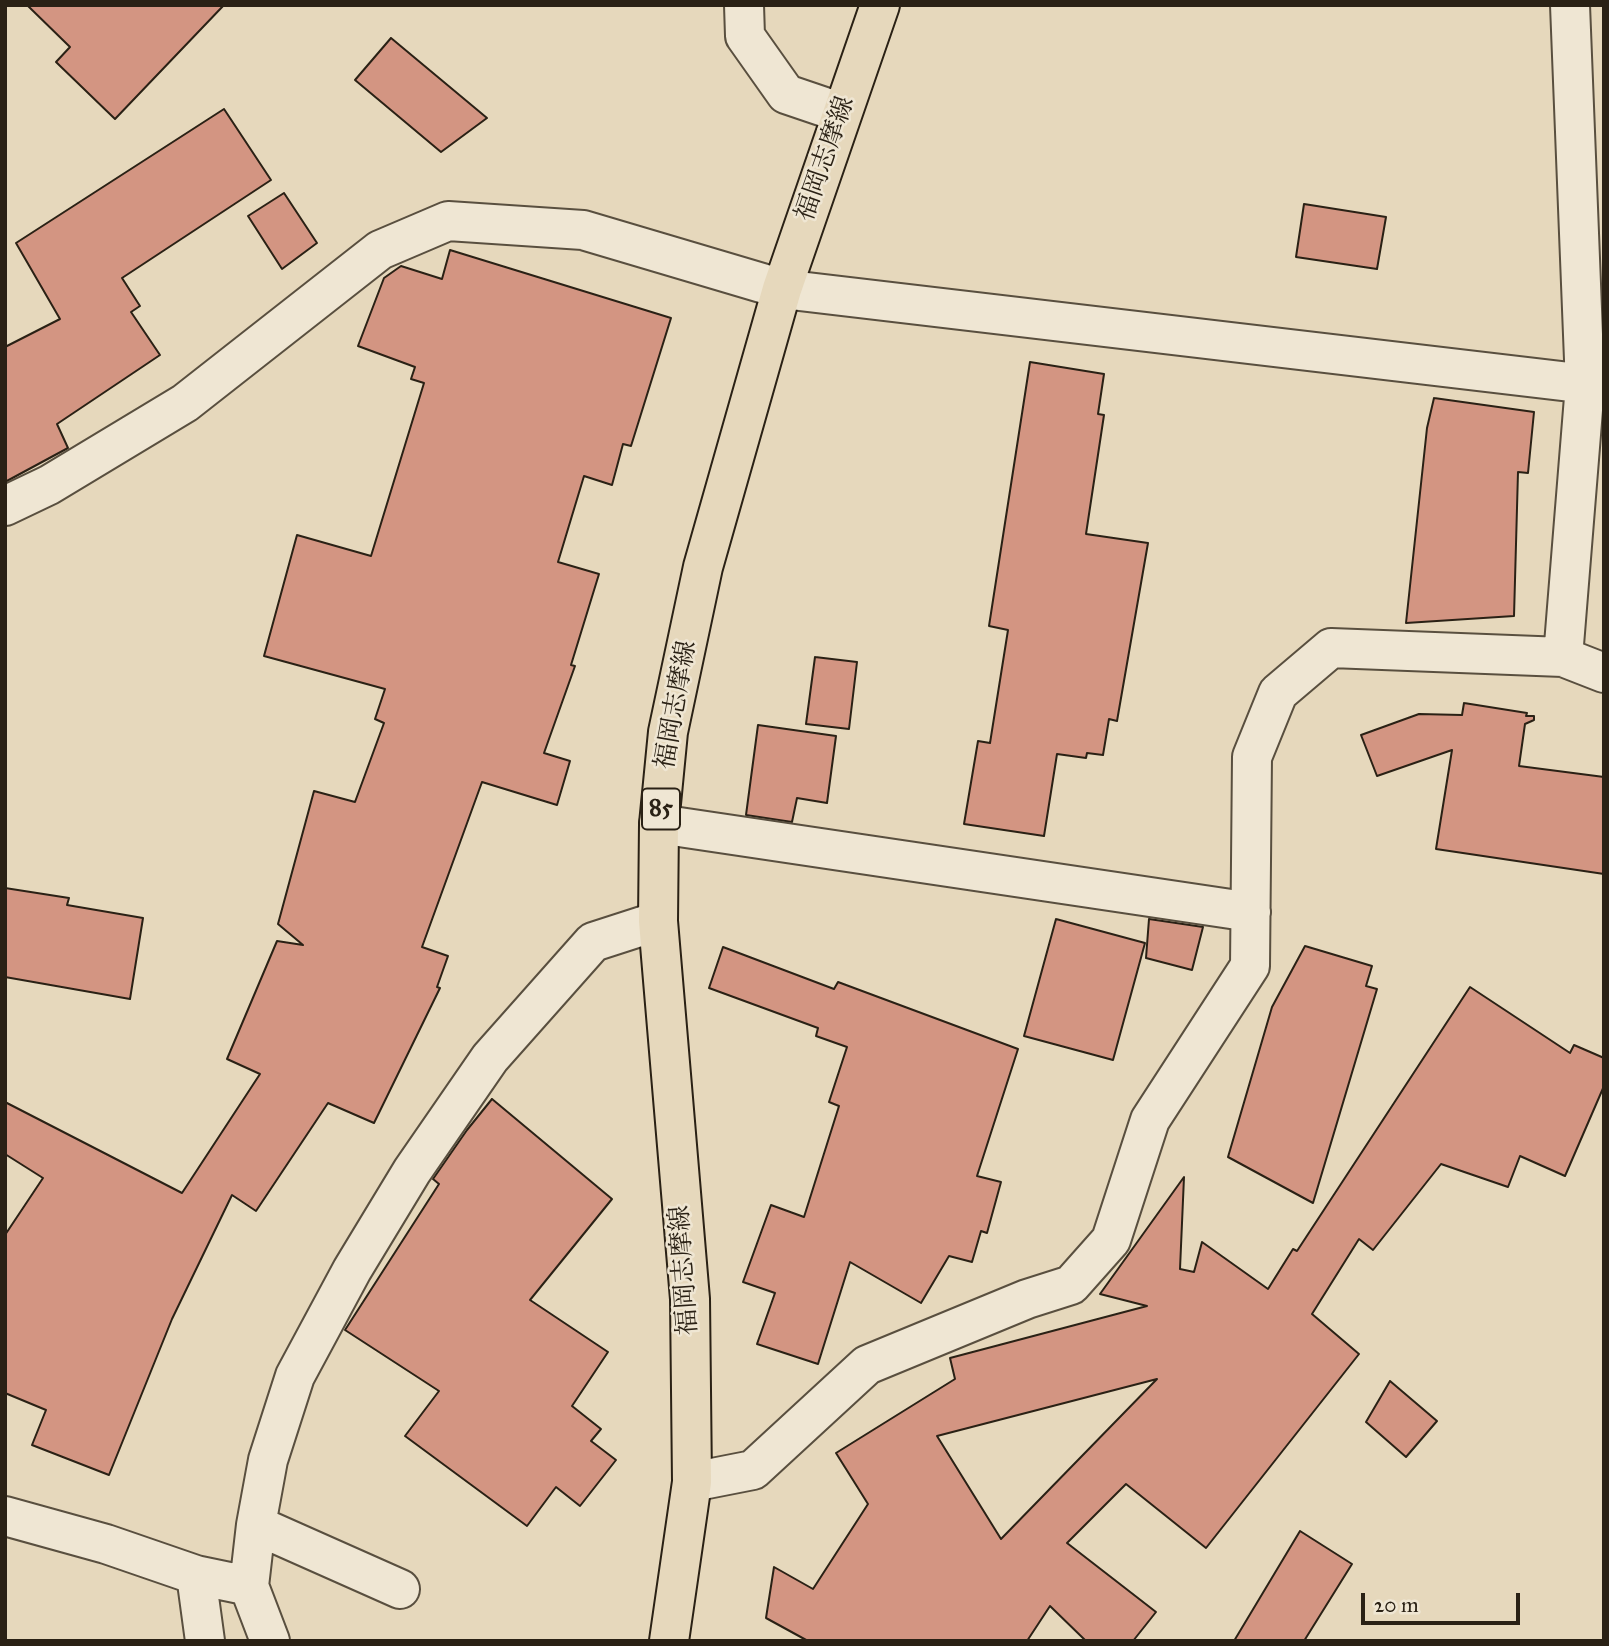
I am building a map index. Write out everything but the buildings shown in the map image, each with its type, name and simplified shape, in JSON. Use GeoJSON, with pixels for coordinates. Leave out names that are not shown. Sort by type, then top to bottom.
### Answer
{"type":"FeatureCollection","features":[{"type":"Feature","properties":{"kind":"main road","name":"福岡志摩線"},"geometry":{"type":"LineString","coordinates":[[669,1641],[692,1482],[690,1299],[658,921],[659,824],[668,732],[703,567],[782,289],[880,5]]}},
{"type":"Feature","properties":{"kind":"street"},"geometry":{"type":"LineString","coordinates":[[744,5],[746,36],[786,93],[842,113]]}},
{"type":"Feature","properties":{"kind":"street"},"geometry":{"type":"LineString","coordinates":[[1563,657],[1594,385],[1570,5]]}},
{"type":"Feature","properties":{"kind":"street"},"geometry":{"type":"LineString","coordinates":[[5,506],[49,485],[185,402],[380,250],[448,221],[583,230],[782,289],[1594,385]]}},
{"type":"Feature","properties":{"kind":"street"},"geometry":{"type":"LineString","coordinates":[[692,1482],[753,1470],[867,1365],[1027,1299],[1071,1285],[1111,1240],[1150,1120],[1250,966],[1252,757],[1278,693],[1331,648],[1563,657],[1604,673]]}},
{"type":"Feature","properties":{"kind":"street"},"geometry":{"type":"LineString","coordinates":[[659,824],[1251,912]]}},
{"type":"Feature","properties":{"kind":"street"},"geometry":{"type":"LineString","coordinates":[[270,1641],[249,1586],[256,1525],[268,1460],[295,1376],[352,1270],[412,1171],[490,1058],[593,942],[658,921]]}},
{"type":"Feature","properties":{"kind":"street"},"geometry":{"type":"LineString","coordinates":[[5,1516],[106,1544],[196,1576],[249,1586]]}},
{"type":"Feature","properties":{"kind":"street"},"geometry":{"type":"LineString","coordinates":[[256,1525],[400,1589]]}},
{"type":"Feature","properties":{"kind":"street"},"geometry":{"type":"LineString","coordinates":[[196,1576],[205,1641]]}}]}
